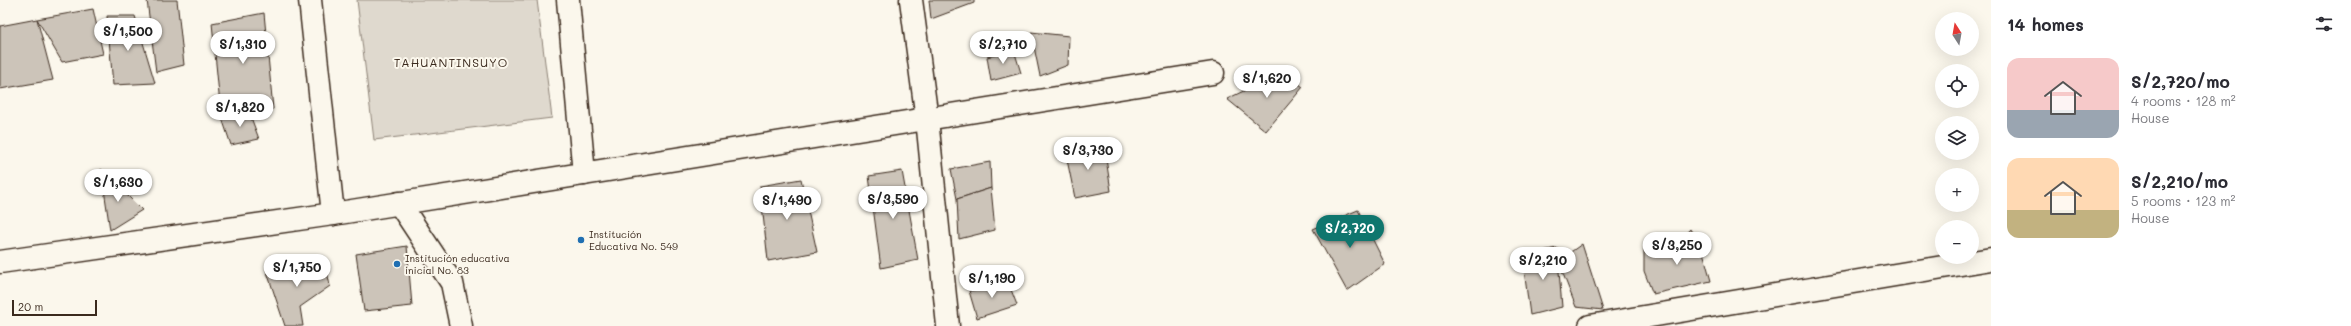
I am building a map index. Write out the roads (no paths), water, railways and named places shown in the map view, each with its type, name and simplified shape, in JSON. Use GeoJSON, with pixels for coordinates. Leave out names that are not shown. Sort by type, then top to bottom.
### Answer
{"type":"FeatureCollection","features":[{"type":"Feature","properties":{"kind":"street"},"geometry":{"type":"LineString","coordinates":[[310,0],[332,214]]}},
{"type":"Feature","properties":{"kind":"street"},"geometry":{"type":"LineString","coordinates":[[568,0],[584,174]]}},
{"type":"Feature","properties":{"kind":"street"},"geometry":{"type":"LineString","coordinates":[[912,0],[928,119],[948,326]]}},
{"type":"Feature","properties":{"kind":"street"},"geometry":{"type":"LineString","coordinates":[[0,262],[332,214],[1213,74]]}},
{"type":"Feature","properties":{"kind":"street"},"geometry":{"type":"LineString","coordinates":[[399,203],[452,283],[461,326]]}},
{"type":"Feature","properties":{"kind":"street"},"geometry":{"type":"LineString","coordinates":[[1590,326],[1991,259]]}},
{"type":"Feature","properties":{"kind":"place","name":"Institución Educativa No. 549"},"geometry":{"type":"Point","coordinates":[581,240]}},
{"type":"Feature","properties":{"kind":"place","name":"Institución educativa inicial No. 83"},"geometry":{"type":"Point","coordinates":[397,264]}},
{"type":"Feature","properties":{"kind":"district","name":"TAHUANTINSUYO"},"geometry":{"type":"Point","coordinates":[451,62]}}]}
